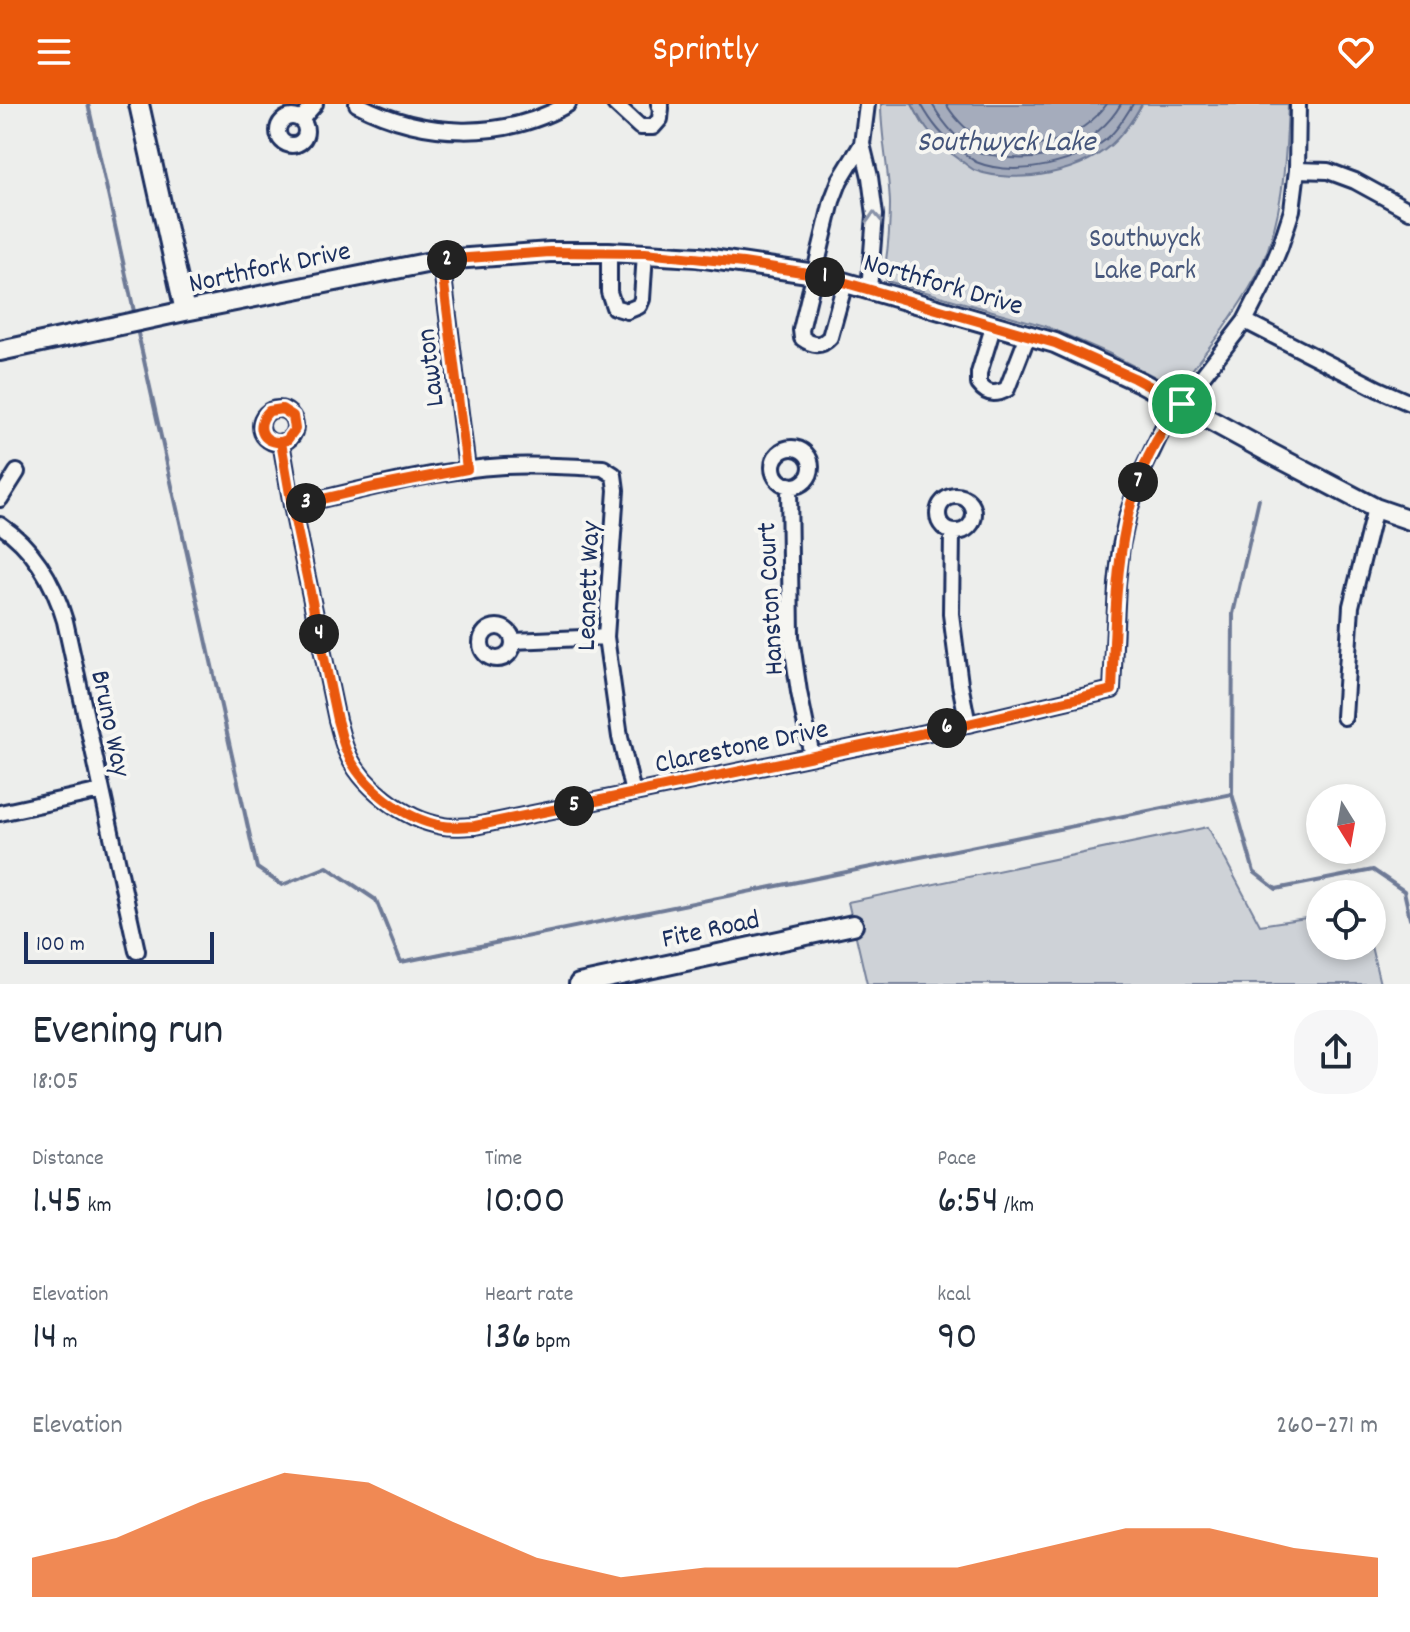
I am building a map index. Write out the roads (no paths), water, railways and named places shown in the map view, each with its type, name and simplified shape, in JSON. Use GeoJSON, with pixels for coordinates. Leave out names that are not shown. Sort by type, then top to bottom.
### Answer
{"type":"FeatureCollection","features":[{"type":"Feature","properties":{"kind":"street"},"geometry":{"type":"LineString","coordinates":[[139,104],[185,311]]}},
{"type":"Feature","properties":{"kind":"street"},"geometry":{"type":"LineString","coordinates":[[301,120],[315,104]]}},
{"type":"Feature","properties":{"kind":"street"},"geometry":{"type":"LineString","coordinates":[[357,104],[401,122],[462,132],[518,125],[568,104]]}},
{"type":"Feature","properties":{"kind":"street"},"geometry":{"type":"LineString","coordinates":[[615,104],[640,127],[653,127],[660,119],[659,104]]}},
{"type":"Feature","properties":{"kind":"street"},"geometry":{"type":"LineString","coordinates":[[867,104],[862,144],[875,215],[869,290]]}},
{"type":"Feature","properties":{"kind":"street"},"geometry":{"type":"LineString","coordinates":[[1182,404],[1245,321],[1280,247],[1292,210],[1297,170],[1298,104]]}},
{"type":"Feature","properties":{"kind":"street"},"geometry":{"type":"LineString","coordinates":[[845,283],[830,337],[824,344],[816,345],[802,338],[801,330],[832,201],[840,180],[862,144]]}},
{"type":"Feature","properties":{"kind":"street"},"geometry":{"type":"LineString","coordinates":[[1297,170],[1328,171],[1355,181],[1410,211]]}},
{"type":"Feature","properties":{"kind":"street","name":"Northfork Drive"},"geometry":{"type":"LineString","coordinates":[[0,351],[441,260],[537,252],[609,252],[728,261],[815,274],[1055,343],[1121,372],[1375,508],[1410,520]]}},
{"type":"Feature","properties":{"kind":"street"},"geometry":{"type":"LineString","coordinates":[[609,252],[609,292],[614,307],[627,311],[639,306],[642,299],[645,253]]}},
{"type":"Feature","properties":{"kind":"street","name":"Lawton"},"geometry":{"type":"LineString","coordinates":[[441,260],[467,469]]}},
{"type":"Feature","properties":{"kind":"street"},"geometry":{"type":"LineString","coordinates":[[1245,321],[1410,403]]}},
{"type":"Feature","properties":{"kind":"street"},"geometry":{"type":"LineString","coordinates":[[994,324],[979,373],[979,384],[988,393],[995,394],[1007,389],[1028,335]]}},
{"type":"Feature","properties":{"kind":"street","name":"Clarestone Drive"},"geometry":{"type":"LineString","coordinates":[[281,442],[337,720],[347,752],[361,776],[383,798],[418,818],[443,826],[475,826],[968,724],[1112,690],[1117,584],[1128,514],[1151,450],[1164,426],[1182,404]]}},
{"type":"Feature","properties":{"kind":"street","name":"Leanett Way"},"geometry":{"type":"LineString","coordinates":[[467,469],[507,465],[603,468],[614,475],[616,490],[606,637],[620,737],[633,793]]}},
{"type":"Feature","properties":{"kind":"street"},"geometry":{"type":"LineString","coordinates":[[292,506],[467,469]]}},
{"type":"Feature","properties":{"kind":"street"},"geometry":{"type":"LineString","coordinates":[[0,499],[17,472]]}},
{"type":"Feature","properties":{"kind":"street","name":"Hanston Court"},"geometry":{"type":"LineString","coordinates":[[789,485],[791,637],[812,756]]}},
{"type":"Feature","properties":{"kind":"street"},"geometry":{"type":"LineString","coordinates":[[1344,717],[1351,606],[1375,508]]}},
{"type":"Feature","properties":{"kind":"street","name":"Bruno Way"},"geometry":{"type":"LineString","coordinates":[[0,525],[48,575],[58,596],[137,951]]}},
{"type":"Feature","properties":{"kind":"street"},"geometry":{"type":"LineString","coordinates":[[952,532],[951,614],[968,724]]}},
{"type":"Feature","properties":{"kind":"street"},"geometry":{"type":"LineString","coordinates":[[513,641],[606,637]]}},
{"type":"Feature","properties":{"kind":"street"},"geometry":{"type":"LineString","coordinates":[[0,813],[101,791]]}},
{"type":"Feature","properties":{"kind":"street","name":"Fite Road"},"geometry":{"type":"LineString","coordinates":[[579,984],[853,925]]}},
{"type":"Feature","properties":{"kind":"water","name":"Southwyck Lake"},"geometry":{"type":"Polygon","coordinates":[[[912,104],[1142,104],[1117,139],[1087,160],[1050,173],[1010,177],[991,175],[966,165],[931,135],[912,104]]]}},
{"type":"Feature","properties":{"kind":"waterway"},"geometry":{"type":"LineString","coordinates":[[88,104],[135,316]]}},
{"type":"Feature","properties":{"kind":"waterway"},"geometry":{"type":"LineString","coordinates":[[137,329],[257,868],[282,885],[327,867],[376,900],[401,962],[1232,794]]}},
{"type":"Feature","properties":{"kind":"waterway"},"geometry":{"type":"LineString","coordinates":[[1259,499],[1233,614],[1232,794],[1254,872],[1276,889],[1373,870],[1404,891],[1410,918]]}},
{"type":"Feature","properties":{"kind":"park label","name":"Southwyck Lake Park"},"geometry":{"type":"Point","coordinates":[1145,252]}}]}
